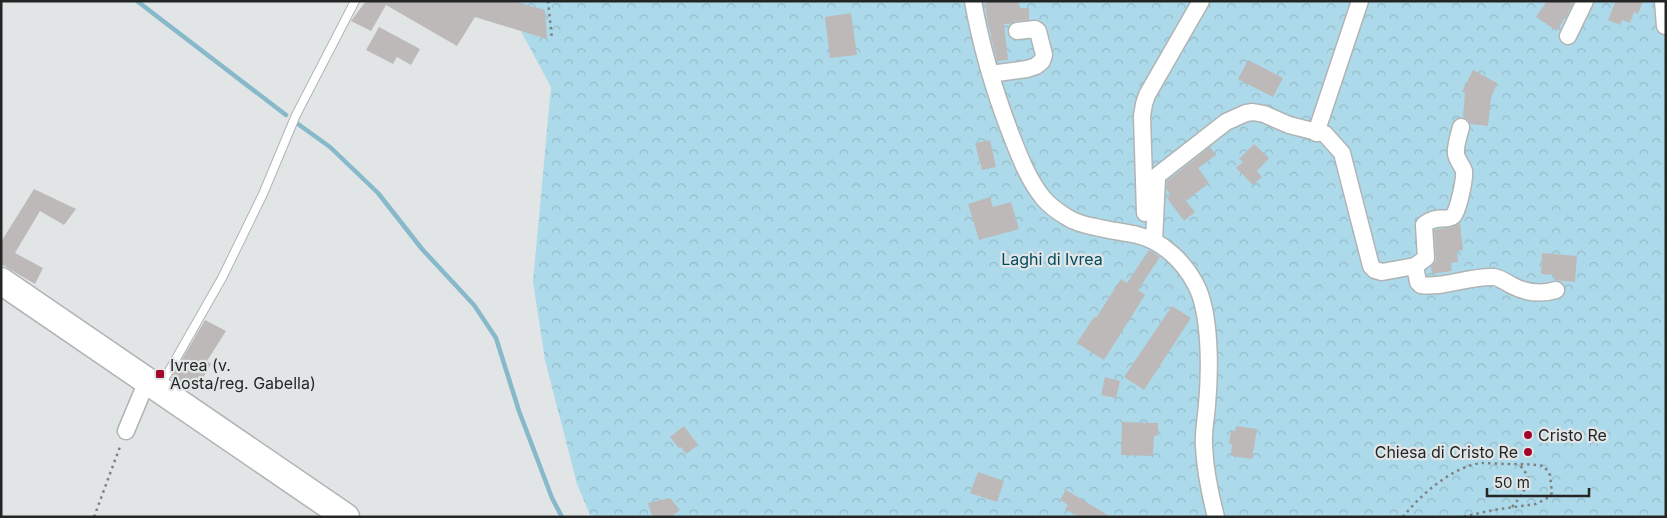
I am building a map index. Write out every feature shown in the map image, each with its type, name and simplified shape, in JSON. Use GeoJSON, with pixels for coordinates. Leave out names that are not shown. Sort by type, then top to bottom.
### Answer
{"type":"FeatureCollection","features":[{"type":"Feature","properties":{"kind":"main road"},"geometry":{"type":"LineString","coordinates":[[1,281],[346,517]]}},
{"type":"Feature","properties":{"kind":"street"},"geometry":{"type":"LineString","coordinates":[[973,1],[977,26],[990,74],[1021,160],[1044,198],[1052,207],[1087,226],[1138,235],[1150,240],[1172,253],[1197,286],[1204,310],[1208,350],[1204,446],[1211,497],[1216,517]]}},
{"type":"Feature","properties":{"kind":"street"},"geometry":{"type":"LineString","coordinates":[[1150,240],[1142,116],[1144,104],[1147,95],[1201,1]]}},
{"type":"Feature","properties":{"kind":"street"},"geometry":{"type":"LineString","coordinates":[[1316,133],[1360,1]]}},
{"type":"Feature","properties":{"kind":"street"},"geometry":{"type":"LineString","coordinates":[[1568,36],[1585,1]]}},
{"type":"Feature","properties":{"kind":"street"},"geometry":{"type":"LineString","coordinates":[[1663,1],[1665,26]]}},
{"type":"Feature","properties":{"kind":"street"},"geometry":{"type":"LineString","coordinates":[[990,74],[1027,70],[1042,61],[1044,55],[1038,31],[1034,29],[1017,31]]}},
{"type":"Feature","properties":{"kind":"street"},"geometry":{"type":"LineString","coordinates":[[1150,240],[1158,174],[1226,122],[1246,112],[1253,112],[1264,114],[1289,125],[1325,134],[1342,153],[1371,266],[1375,270],[1382,272],[1415,266],[1426,258],[1424,226],[1436,218],[1449,218],[1454,215],[1458,208],[1464,176],[1463,169],[1455,152],[1461,127]]}},
{"type":"Feature","properties":{"kind":"street"},"geometry":{"type":"LineString","coordinates":[[1415,266],[1418,282],[1421,285],[1430,286],[1496,277],[1522,291],[1540,292],[1556,290]]}},
{"type":"Feature","properties":{"kind":"street"},"geometry":{"type":"LineString","coordinates":[[126,431],[153,385]]}},
{"type":"Feature","properties":{"kind":"lane"},"geometry":{"type":"LineString","coordinates":[[153,385],[222,278],[263,194],[296,115],[355,1]]}},
{"type":"Feature","properties":{"kind":"path"},"geometry":{"type":"LineString","coordinates":[[548,1],[552,39]]}},
{"type":"Feature","properties":{"kind":"path"},"geometry":{"type":"LineString","coordinates":[[94,517],[126,431]]}},
{"type":"Feature","properties":{"kind":"path"},"geometry":{"type":"LineString","coordinates":[[1403,517],[1430,488],[1466,468],[1480,463],[1544,466],[1550,475],[1552,493],[1546,499],[1536,504],[1462,517]]}},
{"type":"Feature","properties":{"kind":"path"},"geometry":{"type":"LineString","coordinates":[[1511,508],[1526,489],[1528,476],[1519,464]]}},
{"type":"Feature","properties":{"kind":"green space","name":"Laghi di Ivrea"},"geometry":{"type":"Polygon","coordinates":[[[439,1],[1666,1],[1666,517],[591,517],[577,484],[545,360],[533,282],[551,87],[516,22],[439,1]]]}},
{"type":"Feature","properties":{"kind":"building"},"geometry":{"type":"Polygon","coordinates":[[[366,1],[514,1],[545,10],[547,39],[475,17],[457,46],[386,5],[371,31],[351,21],[366,1]]]}},
{"type":"Feature","properties":{"kind":"building"},"geometry":{"type":"Polygon","coordinates":[[[985,1],[1019,1],[1020,8],[1029,8],[1029,20],[1004,24],[1008,60],[997,61],[987,19],[985,1]]]}},
{"type":"Feature","properties":{"kind":"building"},"geometry":{"type":"Polygon","coordinates":[[[1547,1],[1569,1],[1573,4],[1557,31],[1536,17],[1547,1]]]}},
{"type":"Feature","properties":{"kind":"building"},"geometry":{"type":"Polygon","coordinates":[[[1611,1],[1643,1],[1638,14],[1634,12],[1630,23],[1622,20],[1620,25],[1608,20],[1615,3],[1611,1]]]}},
{"type":"Feature","properties":{"kind":"building"},"geometry":{"type":"Polygon","coordinates":[[[851,13],[857,55],[830,58],[825,17],[851,13]]]}},
{"type":"Feature","properties":{"kind":"building"},"geometry":{"type":"Polygon","coordinates":[[[379,27],[420,49],[411,65],[397,57],[393,64],[366,50],[379,27]]]}},
{"type":"Feature","properties":{"kind":"building"},"geometry":{"type":"Polygon","coordinates":[[[1248,60],[1283,78],[1273,97],[1238,79],[1248,60]]]}},
{"type":"Feature","properties":{"kind":"building"},"geometry":{"type":"Polygon","coordinates":[[[1473,70],[1497,83],[1491,98],[1488,126],[1471,124],[1463,117],[1465,93],[1462,92],[1473,70]]]}},
{"type":"Feature","properties":{"kind":"building"},"geometry":{"type":"Polygon","coordinates":[[[990,140],[996,167],[982,170],[975,143],[990,140]]]}},
{"type":"Feature","properties":{"kind":"building"},"geometry":{"type":"Polygon","coordinates":[[[1254,144],[1269,158],[1257,171],[1262,177],[1253,185],[1236,168],[1243,162],[1239,159],[1254,144]]]}},
{"type":"Feature","properties":{"kind":"building"},"geometry":{"type":"Polygon","coordinates":[[[1210,147],[1216,155],[1198,168],[1209,183],[1186,201],[1195,212],[1184,221],[1167,198],[1171,195],[1166,189],[1167,181],[1210,147]]]}},
{"type":"Feature","properties":{"kind":"building"},"geometry":{"type":"Polygon","coordinates":[[[34,189],[76,209],[64,225],[40,211],[15,253],[43,268],[35,284],[1,264],[1,242],[34,189]]]}},
{"type":"Feature","properties":{"kind":"building"},"geometry":{"type":"Polygon","coordinates":[[[990,197],[993,207],[1011,202],[1019,229],[979,240],[968,204],[990,197]]]}},
{"type":"Feature","properties":{"kind":"building"},"geometry":{"type":"Polygon","coordinates":[[[1460,223],[1463,250],[1457,251],[1458,262],[1451,263],[1452,271],[1432,274],[1431,266],[1436,261],[1434,230],[1453,227],[1460,223]]]}},
{"type":"Feature","properties":{"kind":"building"},"geometry":{"type":"Polygon","coordinates":[[[1149,250],[1160,257],[1138,290],[1145,295],[1104,360],[1077,343],[1121,279],[1127,283],[1149,250]]]}},
{"type":"Feature","properties":{"kind":"building"},"geometry":{"type":"Polygon","coordinates":[[[1542,253],[1577,256],[1575,282],[1554,280],[1554,275],[1541,274],[1542,253]]]}},
{"type":"Feature","properties":{"kind":"building"},"geometry":{"type":"Polygon","coordinates":[[[1172,306],[1191,318],[1144,390],[1124,377],[1172,306]]]}},
{"type":"Feature","properties":{"kind":"building"},"geometry":{"type":"Polygon","coordinates":[[[205,320],[226,331],[207,361],[211,364],[196,390],[171,378],[205,320]]]}},
{"type":"Feature","properties":{"kind":"building"},"geometry":{"type":"Polygon","coordinates":[[[1105,377],[1120,381],[1116,398],[1101,395],[1105,377]]]}},
{"type":"Feature","properties":{"kind":"building"},"geometry":{"type":"Polygon","coordinates":[[[1122,422],[1158,423],[1158,436],[1154,436],[1153,456],[1121,455],[1122,422]]]}},
{"type":"Feature","properties":{"kind":"building"},"geometry":{"type":"Polygon","coordinates":[[[684,426],[698,445],[686,454],[670,437],[684,426]]]}},
{"type":"Feature","properties":{"kind":"building"},"geometry":{"type":"Polygon","coordinates":[[[1236,426],[1257,429],[1252,459],[1231,456],[1232,444],[1229,444],[1231,430],[1235,431],[1236,426]]]}},
{"type":"Feature","properties":{"kind":"building"},"geometry":{"type":"Polygon","coordinates":[[[978,472],[1004,481],[997,502],[970,493],[978,472]]]}},
{"type":"Feature","properties":{"kind":"building"},"geometry":{"type":"Polygon","coordinates":[[[1066,490],[1111,517],[1079,517],[1065,509],[1068,505],[1060,500],[1066,490]]]}},
{"type":"Feature","properties":{"kind":"building"},"geometry":{"type":"Polygon","coordinates":[[[670,498],[680,510],[671,517],[653,517],[648,503],[670,498]]]}},
{"type":"Feature","properties":{"kind":"waterway"},"geometry":{"type":"LineString","coordinates":[[137,1],[286,115]]}},
{"type":"Feature","properties":{"kind":"waterway"},"geometry":{"type":"LineString","coordinates":[[298,124],[330,147],[378,193],[422,249],[474,305],[496,338],[519,411],[552,498],[562,517]]}},
{"type":"Feature","properties":{"kind":"place","name":"Ivrea (v. Aosta/reg. Gabella)"},"geometry":{"type":"Point","coordinates":[160,374]}},
{"type":"Feature","properties":{"kind":"place","name":"Cristo Re"},"geometry":{"type":"Point","coordinates":[1528,435]}},
{"type":"Feature","properties":{"kind":"place","name":"Chiesa di Cristo Re"},"geometry":{"type":"Point","coordinates":[1528,452]}}]}
